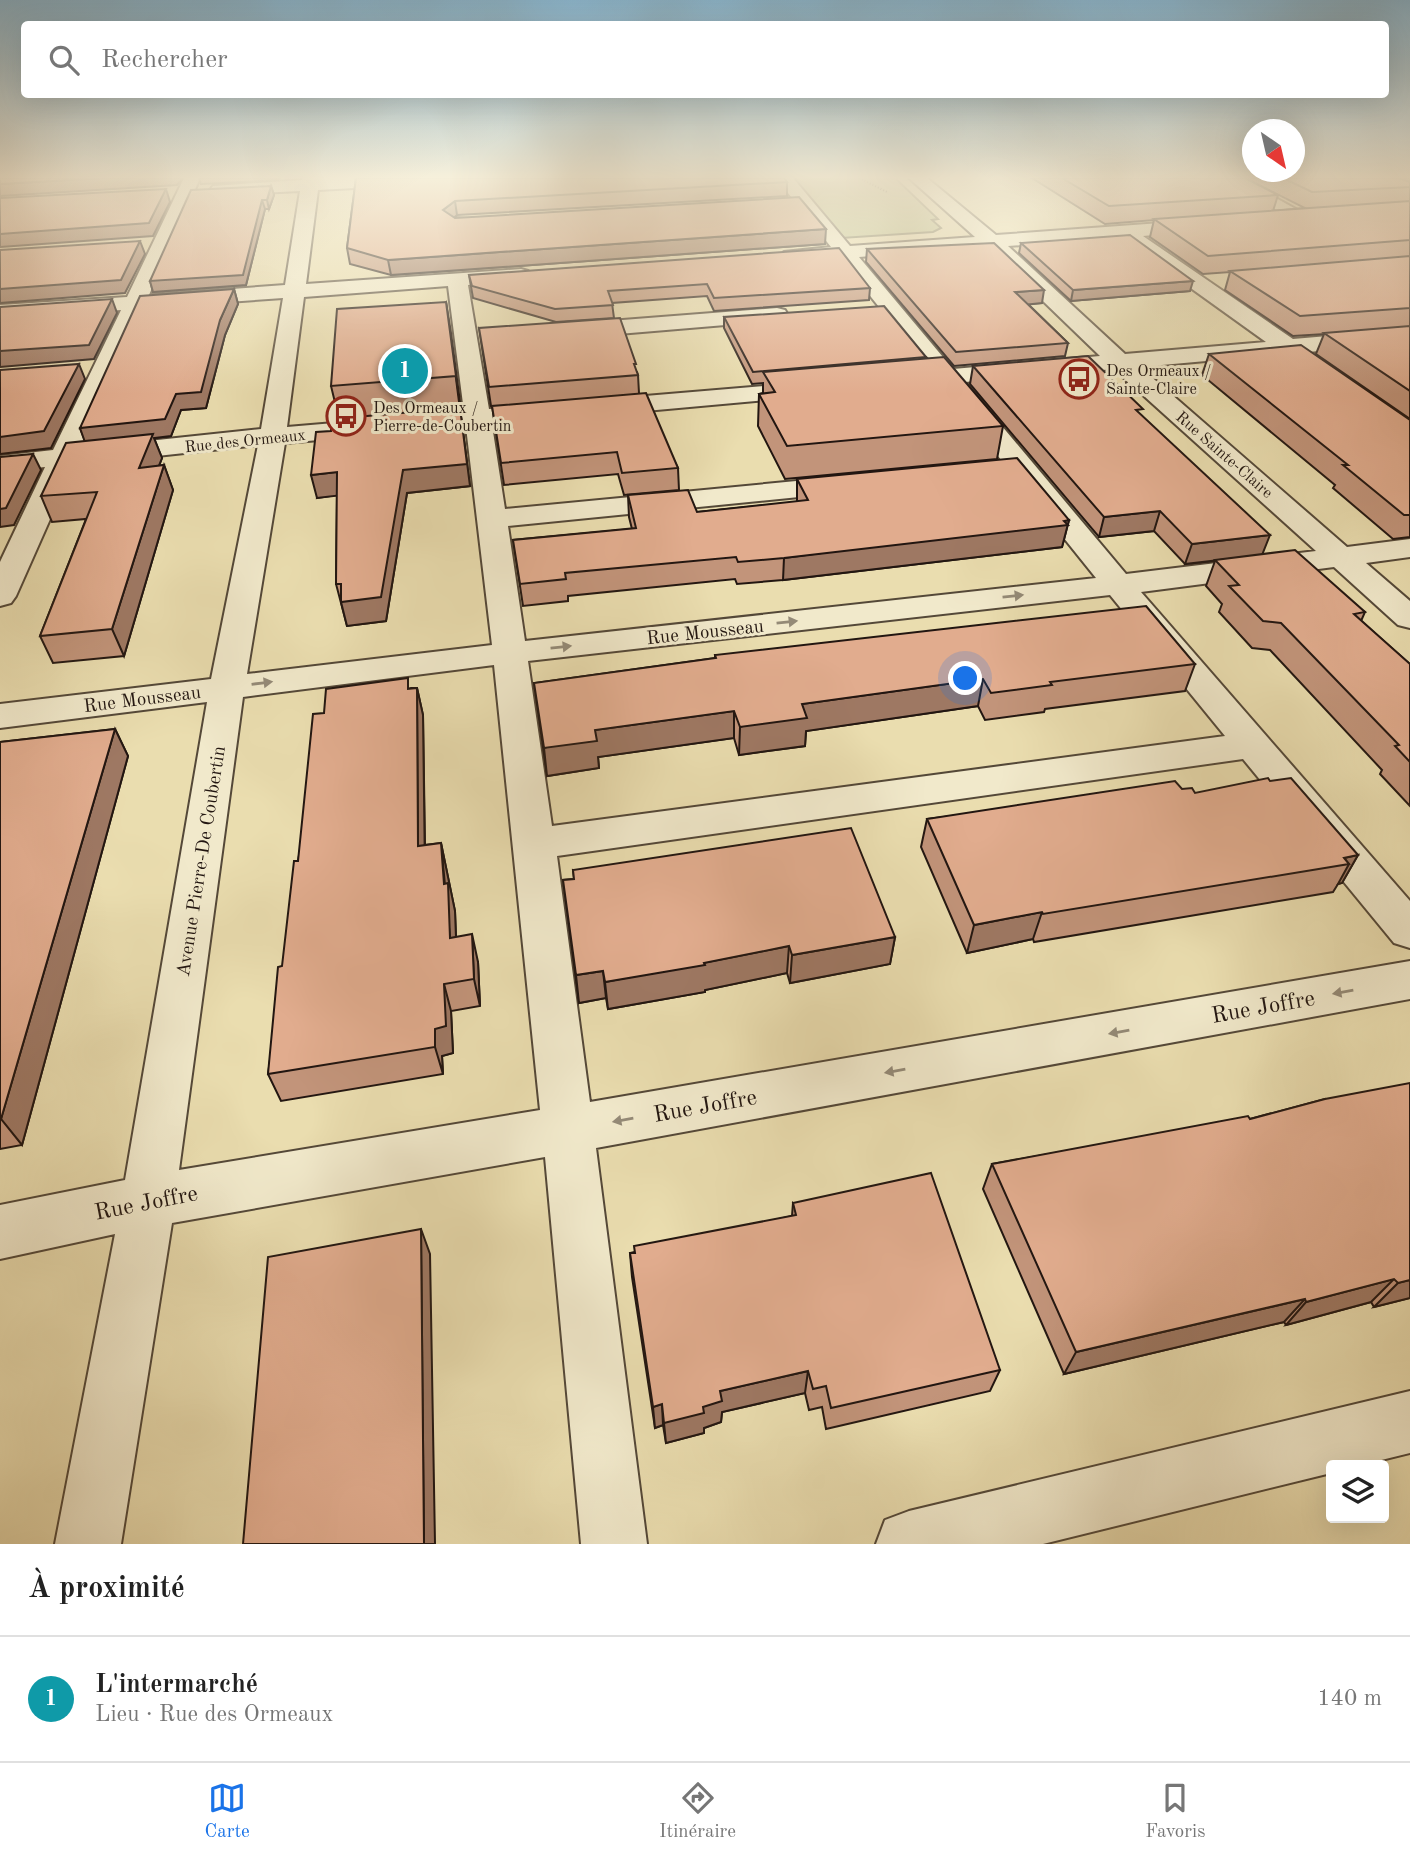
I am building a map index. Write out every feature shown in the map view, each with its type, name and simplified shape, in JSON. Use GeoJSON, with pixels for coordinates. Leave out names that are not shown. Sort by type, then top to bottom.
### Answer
{"type":"FeatureCollection","features":[{"type":"Feature","properties":{"kind":"street"},"geometry":{"type":"LineString","coordinates":[[4,580],[64,458],[159,250]]}},
{"type":"Feature","properties":{"kind":"street","name":"Avenue Pierre-De Coubertin"},"geometry":{"type":"LineString","coordinates":[[88,1544],[148,1201],[227,687],[273,436],[300,250]]}},
{"type":"Feature","properties":{"kind":"street"},"geometry":{"type":"LineString","coordinates":[[777,257],[871,250]]}},
{"type":"Feature","properties":{"kind":"street","name":"Rue Sainte-Claire"},"geometry":{"type":"LineString","coordinates":[[1001,250],[1119,361],[1410,618]]}},
{"type":"Feature","properties":{"kind":"street"},"geometry":{"type":"LineString","coordinates":[[1150,250],[1311,363]]}},
{"type":"Feature","properties":{"kind":"street"},"geometry":{"type":"LineString","coordinates":[[845,252],[877,308],[948,377],[1008,468],[1118,585],[1410,931]]}},
{"type":"Feature","properties":{"kind":"street"},"geometry":{"type":"LineString","coordinates":[[0,312],[293,292],[462,275],[546,273]]}},
{"type":"Feature","properties":{"kind":"street"},"geometry":{"type":"LineString","coordinates":[[462,275],[480,337],[478,418],[569,1129],[614,1544]]}},
{"type":"Feature","properties":{"kind":"street"},"geometry":{"type":"LineString","coordinates":[[1198,283],[1224,281]]}},
{"type":"Feature","properties":{"kind":"street"},"geometry":{"type":"LineString","coordinates":[[548,332],[794,314]]}},
{"type":"Feature","properties":{"kind":"street"},"geometry":{"type":"LineString","coordinates":[[893,382],[1410,336]]}},
{"type":"Feature","properties":{"kind":"street"},"geometry":{"type":"LineString","coordinates":[[79,370],[105,368]]}},
{"type":"Feature","properties":{"kind":"street","name":"Rue des Ormeaux"},"geometry":{"type":"LineString","coordinates":[[0,464],[273,436],[838,387]]}},
{"type":"Feature","properties":{"kind":"street"},"geometry":{"type":"LineString","coordinates":[[492,519],[872,482]]}},
{"type":"Feature","properties":{"kind":"street","name":"Rue Mousseau"},"geometry":{"type":"LineString","coordinates":[[0,716],[509,653],[1118,585],[1410,548]]}},
{"type":"Feature","properties":{"kind":"street"},"geometry":{"type":"LineString","coordinates":[[533,844],[1253,745]]}},
{"type":"Feature","properties":{"kind":"street","name":"Rue Joffre"},"geometry":{"type":"LineString","coordinates":[[0,1231],[148,1201],[1410,980]]}},
{"type":"Feature","properties":{"kind":"street"},"geometry":{"type":"LineString","coordinates":[[909,1544],[1410,1422]]}},
{"type":"Feature","properties":{"kind":"building"},"geometry":{"type":"Polygon","coordinates":[[[0,250],[136,250],[121,280],[0,289],[0,250]]]}},
{"type":"Feature","properties":{"kind":"building"},"geometry":{"type":"Polygon","coordinates":[[[164,250],[249,250],[243,275],[150,281],[164,250]]]}},
{"type":"Feature","properties":{"kind":"building"},"geometry":{"type":"Polygon","coordinates":[[[354,250],[529,250],[388,260],[354,250]]]}},
{"type":"Feature","properties":{"kind":"building"},"geometry":{"type":"Polygon","coordinates":[[[841,250],[870,288],[714,298],[707,284],[608,291],[613,305],[555,309],[472,286],[469,275],[841,250]]]}},
{"type":"Feature","properties":{"kind":"building"},"geometry":{"type":"Polygon","coordinates":[[[868,250],[1002,250],[1044,290],[1015,292],[1068,343],[956,352],[868,250]]]}},
{"type":"Feature","properties":{"kind":"building"},"geometry":{"type":"Polygon","coordinates":[[[1029,250],[1151,250],[1193,281],[1073,290],[1029,250]]]}},
{"type":"Feature","properties":{"kind":"building"},"geometry":{"type":"Polygon","coordinates":[[[1199,250],[1283,250],[1208,256],[1199,250]]]}},
{"type":"Feature","properties":{"kind":"building"},"geometry":{"type":"Polygon","coordinates":[[[1410,256],[1410,308],[1300,316],[1230,271],[1410,256]]]}},
{"type":"Feature","properties":{"kind":"building"},"geometry":{"type":"Polygon","coordinates":[[[234,289],[220,320],[201,392],[176,394],[165,419],[80,428],[140,296],[234,289]]]}},
{"type":"Feature","properties":{"kind":"building"},"geometry":{"type":"Polygon","coordinates":[[[112,299],[89,345],[0,351],[0,307],[112,299]]]}},
{"type":"Feature","properties":{"kind":"building"},"geometry":{"type":"Polygon","coordinates":[[[446,302],[456,376],[331,386],[337,309],[446,302]]]}},
{"type":"Feature","properties":{"kind":"building"},"geometry":{"type":"Polygon","coordinates":[[[884,306],[926,357],[753,372],[724,317],[884,306]]]}},
{"type":"Feature","properties":{"kind":"building"},"geometry":{"type":"Polygon","coordinates":[[[620,318],[638,375],[489,387],[479,328],[620,318]]]}},
{"type":"Feature","properties":{"kind":"building"},"geometry":{"type":"Polygon","coordinates":[[[1410,326],[1410,391],[1324,333],[1410,326]]]}},
{"type":"Feature","properties":{"kind":"building"},"geometry":{"type":"Polygon","coordinates":[[[1301,345],[1410,420],[1410,515],[1404,515],[1343,465],[1348,465],[1209,354],[1301,345]]]}},
{"type":"Feature","properties":{"kind":"building"},"geometry":{"type":"Polygon","coordinates":[[[1088,356],[1143,409],[1136,410],[1270,535],[1192,544],[1160,511],[1104,517],[973,366],[1088,356]]]}},
{"type":"Feature","properties":{"kind":"building"},"geometry":{"type":"Polygon","coordinates":[[[944,357],[1003,426],[787,446],[759,394],[775,392],[763,372],[944,357]]]}},
{"type":"Feature","properties":{"kind":"building"},"geometry":{"type":"Polygon","coordinates":[[[79,364],[44,431],[0,437],[0,370],[79,364]]]}},
{"type":"Feature","properties":{"kind":"building"},"geometry":{"type":"Polygon","coordinates":[[[646,393],[678,468],[622,473],[617,452],[501,463],[492,406],[646,393]]]}},
{"type":"Feature","properties":{"kind":"building"},"geometry":{"type":"Polygon","coordinates":[[[460,408],[467,464],[403,470],[381,597],[341,602],[341,584],[336,584],[337,472],[311,475],[316,432],[331,431],[332,419],[460,408]]]}},
{"type":"Feature","properties":{"kind":"building"},"geometry":{"type":"Polygon","coordinates":[[[153,434],[139,468],[164,465],[112,629],[40,636],[97,492],[41,496],[66,443],[153,434]]]}},
{"type":"Feature","properties":{"kind":"building"},"geometry":{"type":"Polygon","coordinates":[[[33,454],[6,508],[0,509],[0,457],[33,454]]]}},
{"type":"Feature","properties":{"kind":"building"},"geometry":{"type":"Polygon","coordinates":[[[1017,458],[1069,520],[1064,521],[1068,525],[784,558],[738,562],[736,557],[565,573],[566,579],[520,584],[513,540],[636,528],[628,495],[688,490],[697,512],[808,500],[797,479],[1017,458]]]}},
{"type":"Feature","properties":{"kind":"building"},"geometry":{"type":"Polygon","coordinates":[[[1295,550],[1365,612],[1354,614],[1410,664],[1410,762],[1395,746],[1399,745],[1281,623],[1263,621],[1229,586],[1239,585],[1215,560],[1295,550]]]}},
{"type":"Feature","properties":{"kind":"building"},"geometry":{"type":"Polygon","coordinates":[[[1146,606],[1195,664],[1050,682],[1052,685],[991,693],[983,679],[802,704],[807,718],[740,727],[734,711],[595,730],[597,741],[544,748],[534,683],[716,658],[715,655],[1146,606]]]}},
{"type":"Feature","properties":{"kind":"building"},"geometry":{"type":"Polygon","coordinates":[[[408,678],[408,689],[417,688],[418,846],[441,843],[444,884],[448,883],[450,938],[472,934],[474,979],[444,984],[446,1026],[435,1029],[435,1047],[268,1074],[278,967],[282,966],[294,861],[298,861],[313,714],[324,713],[326,689],[408,678]]]}},
{"type":"Feature","properties":{"kind":"building"},"geometry":{"type":"Polygon","coordinates":[[[115,729],[1,1119],[0,1119],[0,742],[115,729]]]}},
{"type":"Feature","properties":{"kind":"building"},"geometry":{"type":"Polygon","coordinates":[[[1268,778],[1270,781],[1291,778],[1358,855],[1344,858],[1349,864],[974,925],[927,819],[1175,781],[1182,789],[1192,788],[1195,793],[1268,778]]]}},
{"type":"Feature","properties":{"kind":"building"},"geometry":{"type":"Polygon","coordinates":[[[851,828],[895,937],[792,955],[789,946],[704,963],[705,965],[605,982],[603,971],[576,975],[563,880],[574,879],[573,870],[851,828]]]}},
{"type":"Feature","properties":{"kind":"building"},"geometry":{"type":"Polygon","coordinates":[[[1410,1083],[1410,1280],[1398,1283],[1394,1279],[1306,1302],[1305,1299],[1076,1352],[992,1164],[1248,1116],[1250,1119],[1325,1099],[1410,1083]]]}},
{"type":"Feature","properties":{"kind":"building"},"geometry":{"type":"Polygon","coordinates":[[[931,1173],[1000,1370],[831,1408],[826,1386],[813,1389],[808,1371],[720,1391],[722,1401],[703,1407],[704,1413],[664,1423],[662,1404],[653,1407],[630,1253],[635,1253],[634,1246],[796,1215],[793,1203],[931,1173]]]}},
{"type":"Feature","properties":{"kind":"building"},"geometry":{"type":"Polygon","coordinates":[[[421,1229],[424,1544],[243,1544],[268,1257],[421,1229]]]}},
{"type":"Feature","properties":{"kind":"place","name":"L'intermarché"},"geometry":{"type":"Point","coordinates":[405,371]}},
{"type":"Feature","properties":{"kind":"place","name":"Des Ormeaux / Sainte-Claire"},"geometry":{"type":"Point","coordinates":[1079,379]}},
{"type":"Feature","properties":{"kind":"place","name":"Des Ormeaux / Pierre-de-Coubertin"},"geometry":{"type":"Point","coordinates":[346,416]}}]}
